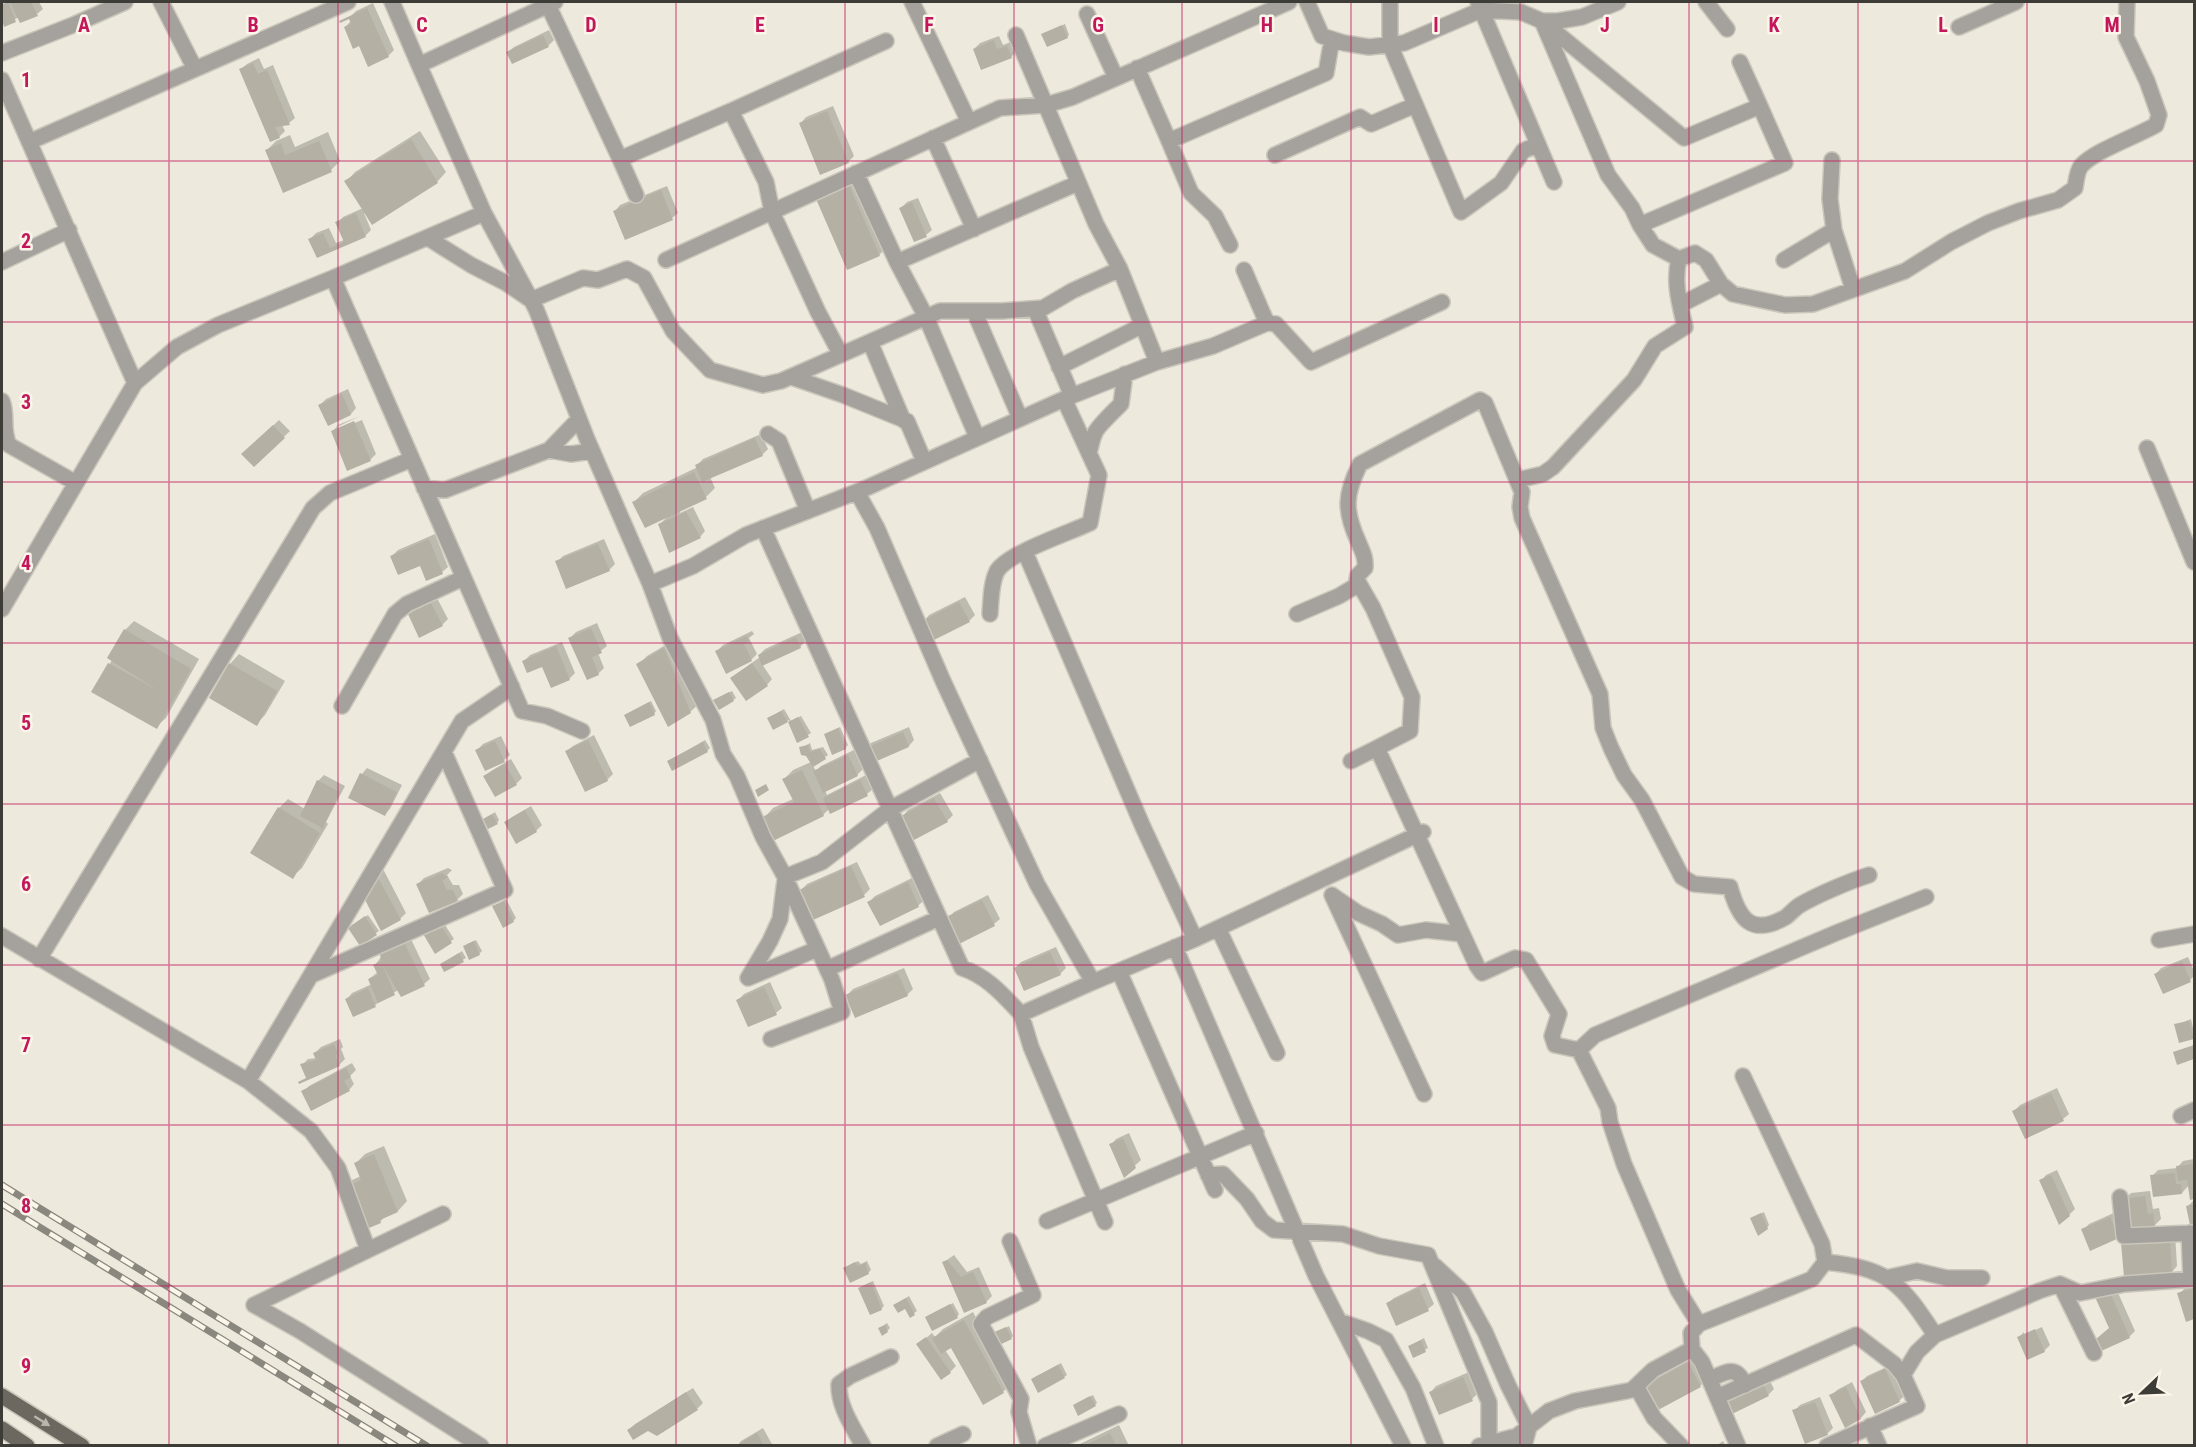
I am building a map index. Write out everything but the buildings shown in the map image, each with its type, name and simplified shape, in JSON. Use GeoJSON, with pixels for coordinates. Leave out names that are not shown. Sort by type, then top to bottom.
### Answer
{"type":"FeatureCollection","features":[{"type":"Feature","properties":{"kind":"main road"},"geometry":{"type":"LineString","coordinates":[[2,1396],[82,1446]]}},
{"type":"Feature","properties":{"kind":"main road"},"geometry":{"type":"LineString","coordinates":[[2,1429],[27,1446]]}},
{"type":"Feature","properties":{"kind":"street"},"geometry":{"type":"LineString","coordinates":[[2,53],[84,21],[125,2]]}},
{"type":"Feature","properties":{"kind":"street"},"geometry":{"type":"LineString","coordinates":[[162,2],[195,69]]}},
{"type":"Feature","properties":{"kind":"street"},"geometry":{"type":"LineString","coordinates":[[29,141],[348,2]]}},
{"type":"Feature","properties":{"kind":"street"},"geometry":{"type":"LineString","coordinates":[[393,2],[484,213],[531,300],[592,451],[650,584],[670,638],[714,720],[723,754],[737,776],[763,837],[785,877],[832,980],[842,1012],[771,1039]]}},
{"type":"Feature","properties":{"kind":"street"},"geometry":{"type":"LineString","coordinates":[[912,2],[944,65],[969,122]]}},
{"type":"Feature","properties":{"kind":"street"},"geometry":{"type":"LineString","coordinates":[[666,260],[999,108],[1046,105],[1073,97],[1289,2]]}},
{"type":"Feature","properties":{"kind":"street"},"geometry":{"type":"LineString","coordinates":[[1307,2],[1322,36],[1369,47],[1404,43],[1479,6],[1521,12],[1542,21],[1684,138],[1760,106]]}},
{"type":"Feature","properties":{"kind":"street"},"geometry":{"type":"LineString","coordinates":[[1390,2],[1390,45],[1461,212],[1501,183],[1523,151],[1538,144]]}},
{"type":"Feature","properties":{"kind":"street"},"geometry":{"type":"LineString","coordinates":[[1542,21],[1582,17],[1618,2]]}},
{"type":"Feature","properties":{"kind":"street"},"geometry":{"type":"LineString","coordinates":[[1706,2],[1726,29]]}},
{"type":"Feature","properties":{"kind":"street"},"geometry":{"type":"LineString","coordinates":[[1959,27],[2016,2]]}},
{"type":"Feature","properties":{"kind":"street"},"geometry":{"type":"LineString","coordinates":[[1542,21],[1608,175],[1632,208],[1653,245],[1679,259],[1695,253],[1706,260],[1721,284],[1732,294],[1785,305],[1813,304],[1905,271],[1951,242],[1988,223],[2058,200],[2074,188],[2079,167],[2094,155],[2156,125],[2159,115],[2147,81],[2126,37],[2127,2]]}},
{"type":"Feature","properties":{"kind":"street"},"geometry":{"type":"LineString","coordinates":[[419,65],[552,3],[636,195]]}},
{"type":"Feature","properties":{"kind":"street"},"geometry":{"type":"LineString","coordinates":[[1479,6],[1554,182]]}},
{"type":"Feature","properties":{"kind":"street"},"geometry":{"type":"LineString","coordinates":[[1087,14],[1116,78]]}},
{"type":"Feature","properties":{"kind":"street"},"geometry":{"type":"LineString","coordinates":[[1016,35],[1096,224],[1120,269],[1157,362]]}},
{"type":"Feature","properties":{"kind":"street"},"geometry":{"type":"LineString","coordinates":[[1169,141],[1326,73],[1332,39]]}},
{"type":"Feature","properties":{"kind":"street"},"geometry":{"type":"LineString","coordinates":[[620,159],[886,41]]}},
{"type":"Feature","properties":{"kind":"street"},"geometry":{"type":"LineString","coordinates":[[1640,225],[1785,164],[1740,62]]}},
{"type":"Feature","properties":{"kind":"street"},"geometry":{"type":"LineString","coordinates":[[1137,68],[1191,193],[1215,216],[1230,245]]}},
{"type":"Feature","properties":{"kind":"street"},"geometry":{"type":"LineString","coordinates":[[4,90],[69,230],[135,383]]}},
{"type":"Feature","properties":{"kind":"street"},"geometry":{"type":"LineString","coordinates":[[1275,155],[1360,117],[1371,124],[1415,105]]}},
{"type":"Feature","properties":{"kind":"street"},"geometry":{"type":"LineString","coordinates":[[731,111],[766,182],[772,212],[818,312],[841,355]]}},
{"type":"Feature","properties":{"kind":"street"},"geometry":{"type":"LineString","coordinates":[[933,138],[974,229]]}},
{"type":"Feature","properties":{"kind":"street"},"geometry":{"type":"LineString","coordinates":[[1832,160],[1830,198],[1834,230],[1853,289]]}},
{"type":"Feature","properties":{"kind":"street"},"geometry":{"type":"LineString","coordinates":[[856,173],[897,262],[926,317],[977,437]]}},
{"type":"Feature","properties":{"kind":"street"},"geometry":{"type":"LineString","coordinates":[[897,262],[1078,183]]}},
{"type":"Feature","properties":{"kind":"street"},"geometry":{"type":"LineString","coordinates":[[2,609],[135,383],[177,347],[218,325],[484,213]]}},
{"type":"Feature","properties":{"kind":"street"},"geometry":{"type":"LineString","coordinates":[[2,262],[69,230]]}},
{"type":"Feature","properties":{"kind":"street"},"geometry":{"type":"LineString","coordinates":[[1784,260],[1834,230]]}},
{"type":"Feature","properties":{"kind":"street"},"geometry":{"type":"LineString","coordinates":[[428,238],[531,300]]}},
{"type":"Feature","properties":{"kind":"street"},"geometry":{"type":"LineString","coordinates":[[1518,480],[1543,474],[1553,467],[1634,380],[1655,346],[1685,327],[1676,271],[1679,259]]}},
{"type":"Feature","properties":{"kind":"street"},"geometry":{"type":"LineString","coordinates":[[531,300],[583,278],[598,280],[627,268],[644,278],[673,331],[710,370],[763,385],[791,377],[940,311],[1043,308],[1072,291],[1120,269]]}},
{"type":"Feature","properties":{"kind":"street"},"geometry":{"type":"LineString","coordinates":[[1244,270],[1266,323]]}},
{"type":"Feature","properties":{"kind":"street"},"geometry":{"type":"LineString","coordinates":[[333,278],[522,711],[547,716],[582,731]]}},
{"type":"Feature","properties":{"kind":"street"},"geometry":{"type":"LineString","coordinates":[[1680,305],[1691,297],[1721,284]]}},
{"type":"Feature","properties":{"kind":"street"},"geometry":{"type":"LineString","coordinates":[[650,584],[693,566],[726,545],[763,528],[857,492],[1068,397],[1157,362],[1213,346],[1266,323],[1276,324],[1311,362],[1442,302]]}},
{"type":"Feature","properties":{"kind":"street"},"geometry":{"type":"LineString","coordinates":[[990,614],[992,588],[998,571],[1009,559],[1090,523],[1099,475],[1035,309]]}},
{"type":"Feature","properties":{"kind":"street"},"geometry":{"type":"LineString","coordinates":[[974,311],[1020,418]]}},
{"type":"Feature","properties":{"kind":"street"},"geometry":{"type":"LineString","coordinates":[[1059,367],[1141,326]]}},
{"type":"Feature","properties":{"kind":"street"},"geometry":{"type":"LineString","coordinates":[[870,342],[903,420]]}},
{"type":"Feature","properties":{"kind":"street"},"geometry":{"type":"LineString","coordinates":[[1089,453],[1095,430],[1103,425],[1121,404],[1125,374]]}},
{"type":"Feature","properties":{"kind":"street"},"geometry":{"type":"LineString","coordinates":[[791,377],[907,421],[924,461]]}},
{"type":"Feature","properties":{"kind":"street"},"geometry":{"type":"LineString","coordinates":[[1351,761],[1410,731],[1412,697],[1359,584],[1358,575],[1365,568],[1366,559],[1348,519],[1348,495],[1352,479],[1360,464],[1480,400],[1485,403],[1518,480],[1522,492],[1520,507],[1522,518],[1600,694],[1604,728],[1611,748],[1624,776],[1642,800],[1682,877],[1694,884],[1730,887],[1740,915],[1749,923],[1763,925],[1787,916],[1800,905],[1869,875]]}},
{"type":"Feature","properties":{"kind":"street"},"geometry":{"type":"LineString","coordinates":[[2,401],[5,413],[4,434],[9,445],[76,483]]}},
{"type":"Feature","properties":{"kind":"street"},"geometry":{"type":"LineString","coordinates":[[424,488],[445,490],[549,450],[579,419]]}},
{"type":"Feature","properties":{"kind":"street"},"geometry":{"type":"LineString","coordinates":[[768,434],[779,441],[808,511]]}},
{"type":"Feature","properties":{"kind":"street"},"geometry":{"type":"LineString","coordinates":[[2147,448],[2194,562]]}},
{"type":"Feature","properties":{"kind":"street"},"geometry":{"type":"LineString","coordinates":[[549,450],[572,454],[592,451]]}},
{"type":"Feature","properties":{"kind":"street"},"geometry":{"type":"LineString","coordinates":[[39,959],[313,508],[330,493],[412,459]]}},
{"type":"Feature","properties":{"kind":"street"},"geometry":{"type":"LineString","coordinates":[[857,492],[877,528],[943,681],[1036,884],[1093,982]]}},
{"type":"Feature","properties":{"kind":"street"},"geometry":{"type":"LineString","coordinates":[[763,528],[962,968],[973,971],[988,981],[1021,1014],[1031,1047],[1105,1222]]}},
{"type":"Feature","properties":{"kind":"street"},"geometry":{"type":"LineString","coordinates":[[1025,552],[1143,827],[1195,939]]}},
{"type":"Feature","properties":{"kind":"street"},"geometry":{"type":"LineString","coordinates":[[342,706],[395,614],[407,604],[464,578]]}},
{"type":"Feature","properties":{"kind":"street"},"geometry":{"type":"LineString","coordinates":[[1297,614],[1339,597],[1359,584]]}},
{"type":"Feature","properties":{"kind":"street"},"geometry":{"type":"LineString","coordinates":[[248,1081],[462,721],[512,687]]}},
{"type":"Feature","properties":{"kind":"street"},"geometry":{"type":"LineString","coordinates":[[1377,748],[1420,834],[1462,934],[1482,973],[1515,958],[1526,960],[1559,1014],[1552,1036],[1555,1045],[1579,1050]]}},
{"type":"Feature","properties":{"kind":"street"},"geometry":{"type":"LineString","coordinates":[[312,975],[505,890],[444,752]]}},
{"type":"Feature","properties":{"kind":"street"},"geometry":{"type":"LineString","coordinates":[[785,877],[822,862],[890,809],[980,760]]}},
{"type":"Feature","properties":{"kind":"street"},"geometry":{"type":"LineString","coordinates":[[1021,1014],[1195,939],[1420,834]]}},
{"type":"Feature","properties":{"kind":"street"},"geometry":{"type":"LineString","coordinates":[[785,877],[780,919],[748,978],[817,949]]}},
{"type":"Feature","properties":{"kind":"street"},"geometry":{"type":"LineString","coordinates":[[1322,880],[1332,894],[1424,1094]]}},
{"type":"Feature","properties":{"kind":"street"},"geometry":{"type":"LineString","coordinates":[[1332,894],[1358,913],[1382,924],[1398,936],[1426,930],[1462,934]]}},
{"type":"Feature","properties":{"kind":"street"},"geometry":{"type":"LineString","coordinates":[[1579,1050],[1595,1035],[1926,897]]}},
{"type":"Feature","properties":{"kind":"street"},"geometry":{"type":"LineString","coordinates":[[827,969],[939,918]]}},
{"type":"Feature","properties":{"kind":"street"},"geometry":{"type":"LineString","coordinates":[[1218,928],[1277,1053]]}},
{"type":"Feature","properties":{"kind":"street"},"geometry":{"type":"LineString","coordinates":[[2159,940],[2194,934]]}},
{"type":"Feature","properties":{"kind":"street"},"geometry":{"type":"LineString","coordinates":[[2,936],[248,1081],[311,1131],[338,1168],[368,1250]]}},
{"type":"Feature","properties":{"kind":"street"},"geometry":{"type":"LineString","coordinates":[[1175,947],[1316,1276],[1403,1446]]}},
{"type":"Feature","properties":{"kind":"street"},"geometry":{"type":"LineString","coordinates":[[1119,971],[1215,1190]]}},
{"type":"Feature","properties":{"kind":"street"},"geometry":{"type":"LineString","coordinates":[[1579,1050],[1608,1108],[1610,1122],[1624,1164],[1678,1290],[1699,1324]]}},
{"type":"Feature","properties":{"kind":"street"},"geometry":{"type":"LineString","coordinates":[[1738,1446],[1702,1362],[1692,1350],[1691,1333],[1699,1324],[1812,1279],[1825,1262],[1822,1244],[1743,1076]]}},
{"type":"Feature","properties":{"kind":"street"},"geometry":{"type":"LineString","coordinates":[[1047,1221],[1256,1132]]}},
{"type":"Feature","properties":{"kind":"street"},"geometry":{"type":"LineString","coordinates":[[1208,1175],[1223,1174],[1247,1199],[1262,1221],[1274,1230],[1343,1234],[1380,1246],[1428,1255],[1489,1402],[1487,1444],[1517,1436],[1557,1407],[1575,1401],[1632,1390],[1653,1370],[1692,1350]]}},
{"type":"Feature","properties":{"kind":"street"},"geometry":{"type":"LineString","coordinates":[[1903,1375],[1917,1352],[1935,1335],[2039,1291],[2061,1284],[2080,1293],[2125,1284],[2193,1279],[2192,1233],[2124,1236],[2120,1197]]}},
{"type":"Feature","properties":{"kind":"street"},"geometry":{"type":"LineString","coordinates":[[443,1214],[254,1305],[319,1343],[481,1446]]}},
{"type":"Feature","properties":{"kind":"street"},"geometry":{"type":"LineString","coordinates":[[1010,1240],[1033,1296],[987,1317],[981,1323],[1021,1399],[1019,1412],[1029,1446]]}},
{"type":"Feature","properties":{"kind":"street"},"geometry":{"type":"LineString","coordinates":[[1431,1262],[1463,1292],[1485,1332],[1529,1427],[1524,1446]]}},
{"type":"Feature","properties":{"kind":"street"},"geometry":{"type":"LineString","coordinates":[[1825,1262],[1853,1264],[1879,1273],[1898,1285],[1917,1307],[1935,1335]]}},
{"type":"Feature","properties":{"kind":"street"},"geometry":{"type":"LineString","coordinates":[[1886,1278],[1917,1270],[1947,1278],[1982,1278]]}},
{"type":"Feature","properties":{"kind":"street"},"geometry":{"type":"LineString","coordinates":[[2061,1284],[2094,1353]]}},
{"type":"Feature","properties":{"kind":"street"},"geometry":{"type":"LineString","coordinates":[[1339,1321],[1386,1340],[1413,1389],[1436,1446]]}},
{"type":"Feature","properties":{"kind":"street"},"geometry":{"type":"LineString","coordinates":[[1717,1397],[1856,1335],[1894,1364],[1903,1375],[1917,1406],[1827,1446]]}},
{"type":"Feature","properties":{"kind":"street"},"geometry":{"type":"LineString","coordinates":[[863,1446],[838,1393],[839,1384],[850,1376],[891,1357]]}},
{"type":"Feature","properties":{"kind":"street"},"geometry":{"type":"LineString","coordinates":[[1710,1379],[1728,1372],[1736,1372],[1740,1374],[1745,1385]]}},
{"type":"Feature","properties":{"kind":"street"},"geometry":{"type":"LineString","coordinates":[[1636,1386],[1654,1418],[1681,1445]]}},
{"type":"Feature","properties":{"kind":"street"},"geometry":{"type":"LineString","coordinates":[[1045,1446],[1119,1414]]}},
{"type":"Feature","properties":{"kind":"street"},"geometry":{"type":"LineString","coordinates":[[1870,1426],[1879,1446]]}},
{"type":"Feature","properties":{"kind":"street"},"geometry":{"type":"LineString","coordinates":[[937,1446],[963,1434]]}},
{"type":"Feature","properties":{"kind":"railway"},"geometry":{"type":"LineString","coordinates":[[2,1185],[427,1446]]}},
{"type":"Feature","properties":{"kind":"railway"},"geometry":{"type":"LineString","coordinates":[[2,1204],[396,1446]]}}]}
